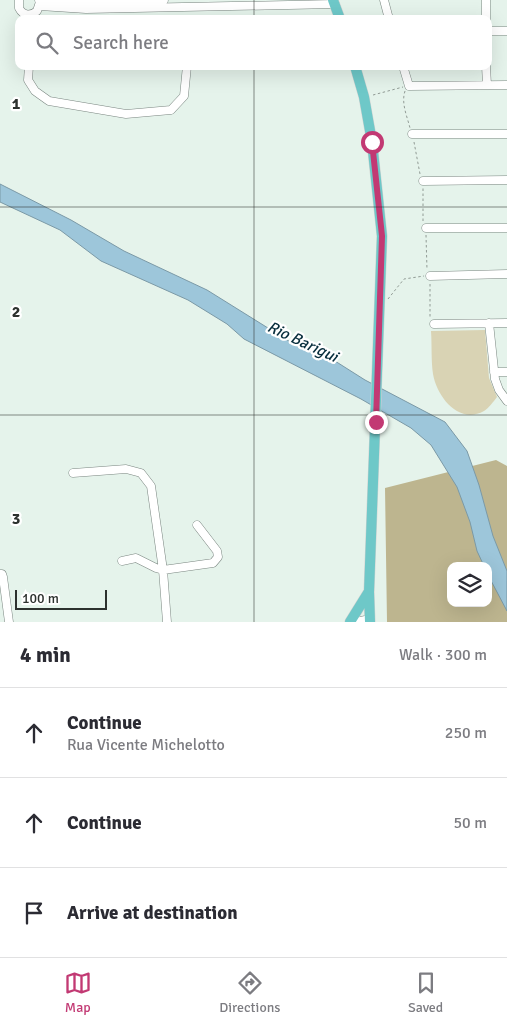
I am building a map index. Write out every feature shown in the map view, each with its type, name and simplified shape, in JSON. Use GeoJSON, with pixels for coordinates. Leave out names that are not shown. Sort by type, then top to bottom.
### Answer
{"type":"FeatureCollection","features":[{"type":"Feature","properties":{"kind":"main road"},"geometry":{"type":"LineString","coordinates":[[334,2],[339,15]]}},
{"type":"Feature","properties":{"kind":"main road"},"geometry":{"type":"LineString","coordinates":[[357,70],[372,142],[382,227],[369,592],[370,621]]}},
{"type":"Feature","properties":{"kind":"main road"},"geometry":{"type":"LineString","coordinates":[[350,622],[369,592]]}},
{"type":"Feature","properties":{"kind":"street"},"geometry":{"type":"LineString","coordinates":[[16,0],[20,11],[27,15]]}},
{"type":"Feature","properties":{"kind":"street"},"geometry":{"type":"LineString","coordinates":[[85,4],[164,0]]}},
{"type":"Feature","properties":{"kind":"street"},"geometry":{"type":"LineString","coordinates":[[384,0],[388,15]]}},
{"type":"Feature","properties":{"kind":"street"},"geometry":{"type":"LineString","coordinates":[[486,0],[486,15]]}},
{"type":"Feature","properties":{"kind":"street"},"geometry":{"type":"LineString","coordinates":[[33,15],[37,11],[39,2],[85,4],[334,2]]}},
{"type":"Feature","properties":{"kind":"street"},"geometry":{"type":"LineString","coordinates":[[492,31],[507,30]]}},
{"type":"Feature","properties":{"kind":"street"},"geometry":{"type":"LineString","coordinates":[[29,70],[28,80],[35,91],[49,101],[126,114],[171,110],[184,96],[187,70]]}},
{"type":"Feature","properties":{"kind":"street"},"geometry":{"type":"LineString","coordinates":[[404,70],[409,86],[507,85]]}},
{"type":"Feature","properties":{"kind":"street"},"geometry":{"type":"LineString","coordinates":[[486,70],[487,85]]}},
{"type":"Feature","properties":{"kind":"street"},"geometry":{"type":"LineString","coordinates":[[412,134],[507,134]]}},
{"type":"Feature","properties":{"kind":"street"},"geometry":{"type":"LineString","coordinates":[[423,181],[507,180]]}},
{"type":"Feature","properties":{"kind":"street"},"geometry":{"type":"LineString","coordinates":[[426,228],[507,228]]}},
{"type":"Feature","properties":{"kind":"street"},"geometry":{"type":"LineString","coordinates":[[430,276],[507,274]]}},
{"type":"Feature","properties":{"kind":"street"},"geometry":{"type":"LineString","coordinates":[[489,323],[494,372],[497,385],[507,401]]}},
{"type":"Feature","properties":{"kind":"street"},"geometry":{"type":"LineString","coordinates":[[434,324],[507,323]]}},
{"type":"Feature","properties":{"kind":"street"},"geometry":{"type":"LineString","coordinates":[[494,372],[507,372]]}},
{"type":"Feature","properties":{"kind":"street"},"geometry":{"type":"LineString","coordinates":[[73,473],[126,469],[141,473],[151,486],[163,570],[167,622]]}},
{"type":"Feature","properties":{"kind":"street"},"geometry":{"type":"LineString","coordinates":[[122,561],[136,558],[163,570],[214,563],[218,557],[217,551],[197,524]]}},
{"type":"Feature","properties":{"kind":"street"},"geometry":{"type":"LineString","coordinates":[[0,574],[2,574],[9,622]]}},
{"type":"Feature","properties":{"kind":"street"},"geometry":{"type":"LineString","coordinates":[[356,622],[370,621]]}},
{"type":"Feature","properties":{"kind":"path"},"geometry":{"type":"LineString","coordinates":[[364,98],[409,86]]}},
{"type":"Feature","properties":{"kind":"path"},"geometry":{"type":"LineString","coordinates":[[409,86],[404,93],[404,108],[412,134],[418,169],[423,181],[423,222],[426,228],[427,269],[430,276],[430,316],[434,324]]}},
{"type":"Feature","properties":{"kind":"path"},"geometry":{"type":"LineString","coordinates":[[388,299],[404,279],[430,276]]}},
{"type":"Feature","properties":{"kind":"shaded area"},"geometry":{"type":"Polygon","coordinates":[[[485,330],[489,378],[497,397],[484,411],[475,414],[458,412],[444,400],[435,383],[432,369],[431,331],[485,330]]]}},
{"type":"Feature","properties":{"kind":"shaded area"},"geometry":{"type":"Polygon","coordinates":[[[496,460],[507,466],[507,622],[387,622],[385,488],[496,460]]]}},
{"type":"Feature","properties":{"kind":"water"},"geometry":{"type":"Polygon","coordinates":[[[0,184],[71,220],[124,251],[207,290],[292,343],[335,361],[365,380],[445,422],[467,451],[479,485],[493,536],[507,571],[507,611],[492,583],[492,562],[482,562],[477,551],[470,522],[457,487],[431,445],[411,428],[361,399],[244,339],[227,324],[188,300],[101,261],[60,230],[0,202],[0,184]]]}},
{"type":"Feature","properties":{"kind":"route"},"geometry":{"type":"LineString","coordinates":[[372,142],[380,202],[382,236],[376,422]]}},
{"type":"Feature","properties":{"kind":"water label","name":"Rio Barigui"},"geometry":{"type":"Point","coordinates":[303,341]}}]}
